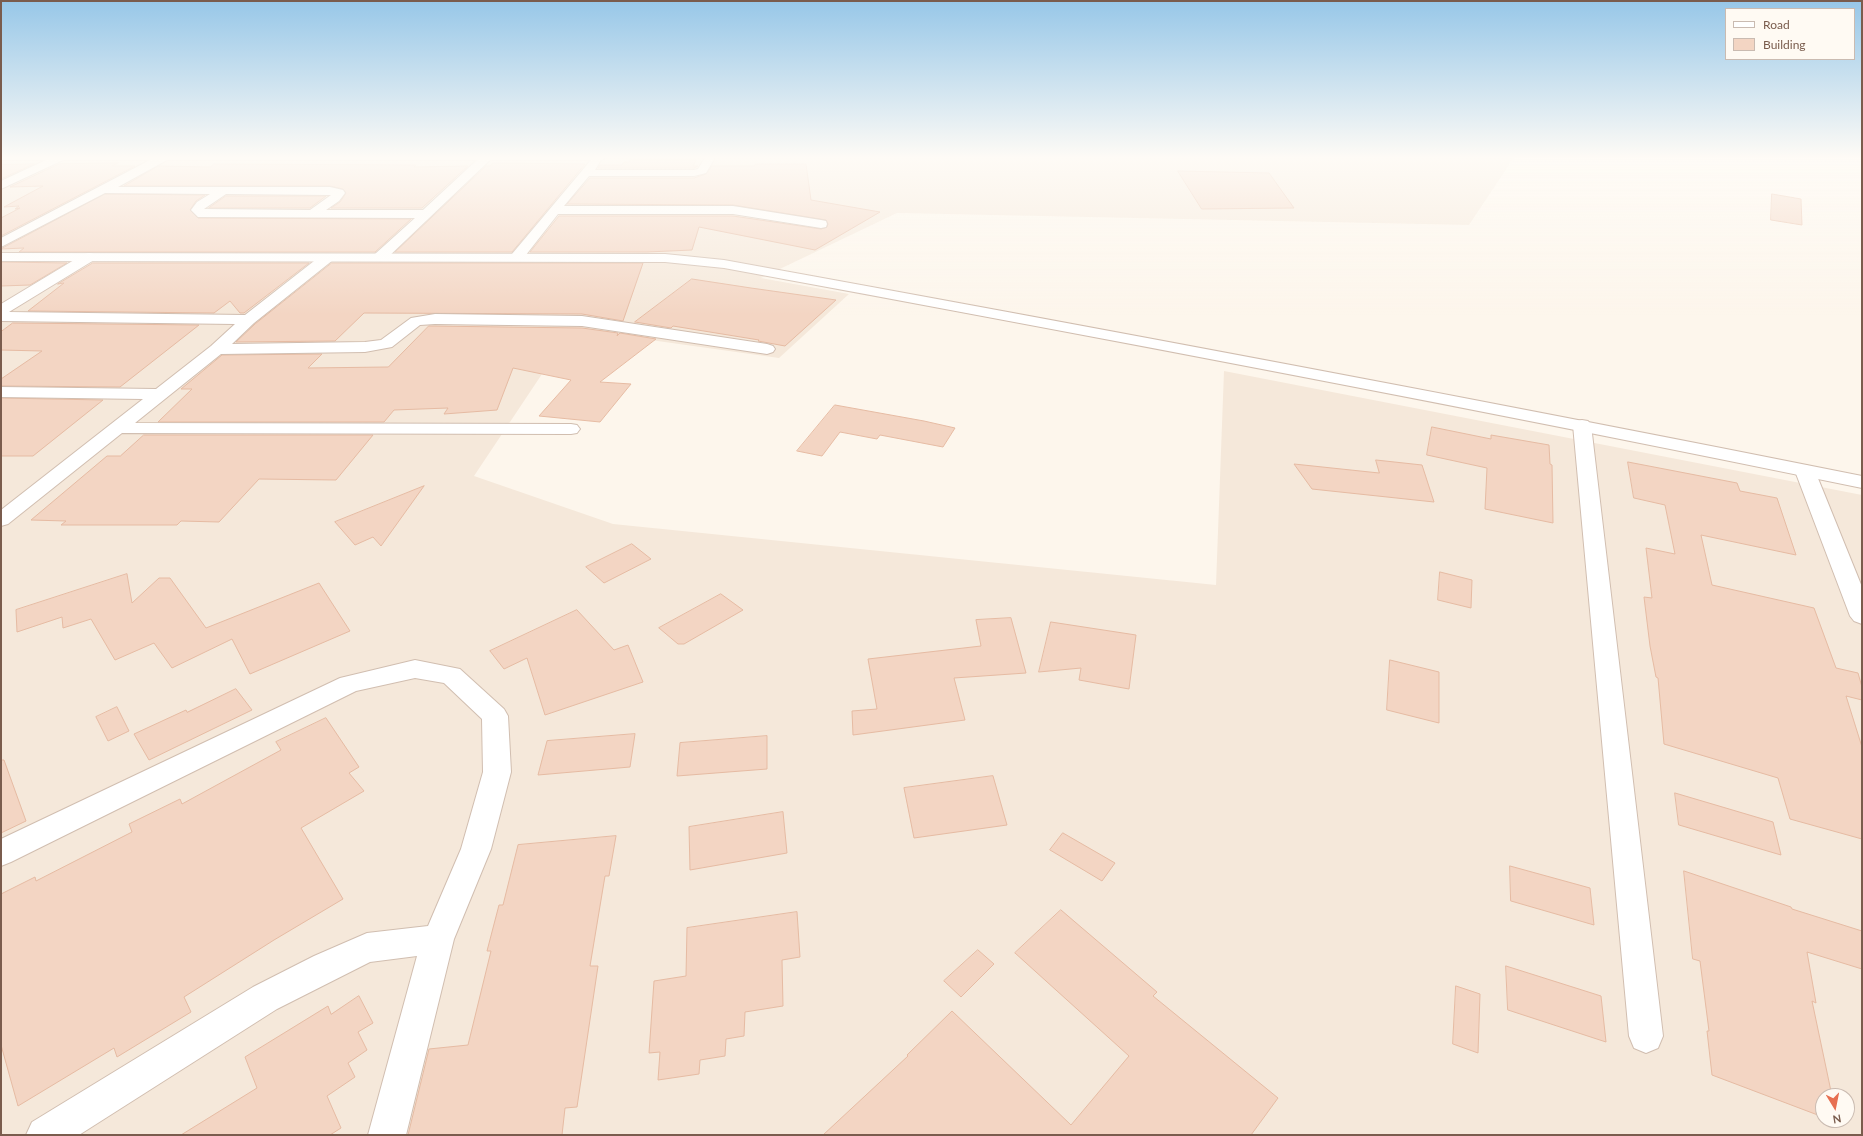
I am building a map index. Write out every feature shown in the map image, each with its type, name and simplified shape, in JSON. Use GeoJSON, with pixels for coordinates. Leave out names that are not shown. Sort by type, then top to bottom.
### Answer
{"type":"FeatureCollection","features":[{"type":"Feature","properties":{"kind":"street"},"geometry":{"type":"LineString","coordinates":[[1,243],[68,209]]}},
{"type":"Feature","properties":{"kind":"street"},"geometry":{"type":"LineString","coordinates":[[198,209],[197,210],[202,214],[427,214]]}},
{"type":"Feature","properties":{"kind":"street"},"geometry":{"type":"LineString","coordinates":[[313,214],[320,209]]}},
{"type":"Feature","properties":{"kind":"street"},"geometry":{"type":"LineString","coordinates":[[380,257],[432,209]]}},
{"type":"Feature","properties":{"kind":"street"},"geometry":{"type":"LineString","coordinates":[[518,257],[554,210],[733,210],[821,224]]}},
{"type":"Feature","properties":{"kind":"street"},"geometry":{"type":"LineString","coordinates":[[1,257],[665,258],[724,264],[1128,338],[1862,482]]}},
{"type":"Feature","properties":{"kind":"street"},"geometry":{"type":"LineString","coordinates":[[1,310],[89,257]]}},
{"type":"Feature","properties":{"kind":"street"},"geometry":{"type":"LineString","coordinates":[[1,520],[217,349],[249,320],[328,257]]}},
{"type":"Feature","properties":{"kind":"street"},"geometry":{"type":"LineString","coordinates":[[1,316],[249,320]]}},
{"type":"Feature","properties":{"kind":"street"},"geometry":{"type":"LineString","coordinates":[[217,349],[365,347],[386,344],[416,321],[435,319],[582,321],[767,349]]}},
{"type":"Feature","properties":{"kind":"street"},"geometry":{"type":"LineString","coordinates":[[1,392],[159,394]]}},
{"type":"Feature","properties":{"kind":"street"},"geometry":{"type":"LineString","coordinates":[[1582,426],[1646,1036]]}},
{"type":"Feature","properties":{"kind":"street"},"geometry":{"type":"LineString","coordinates":[[117,428],[571,429]]}},
{"type":"Feature","properties":{"kind":"street"},"geometry":{"type":"LineString","coordinates":[[1805,471],[1862,616]]}},
{"type":"Feature","properties":{"kind":"street"},"geometry":{"type":"LineString","coordinates":[[1,853],[349,684],[415,669],[451,675],[495,716],[497,772],[476,849],[438,939],[387,1135]]}},
{"type":"Feature","properties":{"kind":"street"},"geometry":{"type":"LineString","coordinates":[[45,1135],[265,998],[326,966],[367,948],[438,939]]}},
{"type":"Feature","properties":{"kind":"shaded area"},"geometry":{"type":"Polygon","coordinates":[[[1,209],[1480,209],[1469,225],[897,213],[761,278],[849,294],[779,358],[572,329],[474,476],[613,524],[1216,585],[1224,371],[1862,495],[1862,1135],[1,1135],[1,209]]]}},
{"type":"Feature","properties":{"kind":"building"},"geometry":{"type":"Polygon","coordinates":[[[18,209],[53,209],[1,236],[1,218],[18,209]]]}},
{"type":"Feature","properties":{"kind":"building"},"geometry":{"type":"Polygon","coordinates":[[[77,209],[191,209],[198,218],[411,219],[375,252],[19,252],[24,248],[1,249],[77,209]]]}},
{"type":"Feature","properties":{"kind":"building"},"geometry":{"type":"Polygon","coordinates":[[[440,209],[548,209],[512,252],[395,252],[440,209]]]}},
{"type":"Feature","properties":{"kind":"building"},"geometry":{"type":"Polygon","coordinates":[[[758,209],[863,209],[880,212],[815,250],[699,227],[692,250],[647,252],[530,252],[559,216],[733,216],[821,229],[827,227],[828,224],[826,220],[758,209]]]}},
{"type":"Feature","properties":{"kind":"building"},"geometry":{"type":"Polygon","coordinates":[[[1771,209],[1801,209],[1802,225],[1771,220],[1771,209]]]}},
{"type":"Feature","properties":{"kind":"building"},"geometry":{"type":"Polygon","coordinates":[[[3,262],[67,263],[30,285],[1,286],[1,264],[3,262]]]}},
{"type":"Feature","properties":{"kind":"building"},"geometry":{"type":"Polygon","coordinates":[[[93,263],[309,263],[244,313],[240,313],[230,301],[214,313],[28,311],[64,283],[58,284],[93,263]]]}},
{"type":"Feature","properties":{"kind":"building"},"geometry":{"type":"Polygon","coordinates":[[[332,263],[643,263],[623,321],[582,314],[364,313],[335,341],[236,342],[255,324],[332,263]]]}},
{"type":"Feature","properties":{"kind":"building"},"geometry":{"type":"Polygon","coordinates":[[[692,279],[836,300],[785,346],[758,341],[759,340],[673,326],[671,328],[635,322],[692,279]]]}},
{"type":"Feature","properties":{"kind":"building"},"geometry":{"type":"Polygon","coordinates":[[[13,323],[199,325],[120,387],[1,386],[1,379],[42,351],[1,350],[1,332],[13,323]]]}},
{"type":"Feature","properties":{"kind":"building"},"geometry":{"type":"Polygon","coordinates":[[[429,326],[582,328],[618,333],[617,336],[620,333],[656,339],[600,382],[631,384],[600,422],[539,416],[571,380],[513,368],[497,410],[444,414],[448,408],[394,410],[384,422],[158,422],[192,389],[181,389],[222,355],[322,354],[308,368],[388,367],[429,326]]]}},
{"type":"Feature","properties":{"kind":"building"},"geometry":{"type":"Polygon","coordinates":[[[1,398],[103,400],[33,456],[1,456],[1,398]]]}},
{"type":"Feature","properties":{"kind":"building"},"geometry":{"type":"Polygon","coordinates":[[[835,405],[955,428],[943,447],[880,435],[877,439],[840,432],[822,456],[797,451],[835,405]]]}},
{"type":"Feature","properties":{"kind":"building"},"geometry":{"type":"Polygon","coordinates":[[[1432,427],[1491,439],[1491,435],[1549,445],[1550,464],[1552,465],[1553,523],[1485,509],[1487,468],[1427,455],[1432,427]]]}},
{"type":"Feature","properties":{"kind":"building"},"geometry":{"type":"Polygon","coordinates":[[[144,435],[373,435],[336,480],[259,479],[219,522],[181,521],[177,525],[61,525],[66,521],[31,520],[107,456],[120,456],[144,435]]]}},
{"type":"Feature","properties":{"kind":"building"},"geometry":{"type":"Polygon","coordinates":[[[1376,460],[1422,465],[1434,502],[1312,489],[1294,464],[1379,473],[1376,460]]]}},
{"type":"Feature","properties":{"kind":"building"},"geometry":{"type":"Polygon","coordinates":[[[1628,462],[1737,483],[1740,491],[1777,498],[1796,555],[1701,535],[1712,585],[1814,608],[1836,668],[1858,673],[1862,687],[1862,700],[1846,696],[1862,747],[1862,839],[1790,819],[1778,778],[1664,744],[1658,678],[1656,677],[1650,646],[1644,597],[1652,598],[1646,548],[1675,554],[1665,505],[1634,498],[1628,462]]]}},
{"type":"Feature","properties":{"kind":"building"},"geometry":{"type":"Polygon","coordinates":[[[424,486],[381,546],[373,537],[355,545],[335,522],[424,486]]]}},
{"type":"Feature","properties":{"kind":"building"},"geometry":{"type":"Polygon","coordinates":[[[632,544],[651,559],[604,583],[586,567],[632,544]]]}},
{"type":"Feature","properties":{"kind":"building"},"geometry":{"type":"Polygon","coordinates":[[[1440,572],[1472,580],[1471,608],[1438,600],[1440,572]]]}},
{"type":"Feature","properties":{"kind":"building"},"geometry":{"type":"Polygon","coordinates":[[[127,574],[132,603],[159,578],[170,578],[206,628],[319,583],[350,631],[250,674],[232,639],[172,668],[154,643],[115,660],[91,619],[63,628],[62,617],[17,632],[16,610],[127,574]]]}},
{"type":"Feature","properties":{"kind":"building"},"geometry":{"type":"Polygon","coordinates":[[[721,594],[743,610],[684,644],[678,644],[659,628],[721,594]]]}},
{"type":"Feature","properties":{"kind":"building"},"geometry":{"type":"Polygon","coordinates":[[[577,610],[614,650],[628,645],[643,682],[545,715],[527,658],[504,669],[490,651],[577,610]]]}},
{"type":"Feature","properties":{"kind":"building"},"geometry":{"type":"Polygon","coordinates":[[[1011,618],[1026,673],[954,678],[965,720],[853,735],[852,711],[877,709],[868,659],[981,646],[976,620],[1011,618]]]}},
{"type":"Feature","properties":{"kind":"building"},"geometry":{"type":"Polygon","coordinates":[[[1051,622],[1136,635],[1129,689],[1079,680],[1081,668],[1039,672],[1051,622]]]}},
{"type":"Feature","properties":{"kind":"building"},"geometry":{"type":"Polygon","coordinates":[[[1390,660],[1439,672],[1439,723],[1387,710],[1390,660]]]}},
{"type":"Feature","properties":{"kind":"building"},"geometry":{"type":"Polygon","coordinates":[[[236,689],[252,710],[149,760],[134,734],[186,710],[187,712],[236,689]]]}},
{"type":"Feature","properties":{"kind":"building"},"geometry":{"type":"Polygon","coordinates":[[[117,707],[129,731],[108,741],[96,717],[117,707]]]}},
{"type":"Feature","properties":{"kind":"building"},"geometry":{"type":"Polygon","coordinates":[[[326,718],[359,767],[349,773],[364,791],[301,828],[343,899],[274,940],[184,997],[191,1012],[117,1057],[114,1048],[18,1106],[1,1045],[1,894],[35,877],[36,881],[132,832],[129,824],[180,799],[182,804],[281,750],[276,742],[326,718]]]}},
{"type":"Feature","properties":{"kind":"building"},"geometry":{"type":"Polygon","coordinates":[[[635,734],[630,767],[538,775],[547,741],[635,734]]]}},
{"type":"Feature","properties":{"kind":"building"},"geometry":{"type":"Polygon","coordinates":[[[767,736],[767,769],[677,776],[680,743],[767,736]]]}},
{"type":"Feature","properties":{"kind":"building"},"geometry":{"type":"Polygon","coordinates":[[[1,760],[4,760],[26,821],[1,833],[1,760]]]}},
{"type":"Feature","properties":{"kind":"building"},"geometry":{"type":"Polygon","coordinates":[[[993,776],[1007,825],[914,838],[904,788],[993,776]]]}},
{"type":"Feature","properties":{"kind":"building"},"geometry":{"type":"Polygon","coordinates":[[[1675,793],[1773,822],[1781,855],[1679,825],[1675,793]]]}},
{"type":"Feature","properties":{"kind":"building"},"geometry":{"type":"Polygon","coordinates":[[[783,812],[787,853],[690,870],[689,827],[783,812]]]}},
{"type":"Feature","properties":{"kind":"building"},"geometry":{"type":"Polygon","coordinates":[[[1063,833],[1115,863],[1102,881],[1050,850],[1063,833]]]}},
{"type":"Feature","properties":{"kind":"building"},"geometry":{"type":"Polygon","coordinates":[[[616,836],[609,876],[605,876],[590,966],[598,966],[577,1107],[565,1108],[562,1135],[408,1135],[429,1049],[468,1045],[491,951],[487,951],[499,905],[503,905],[518,845],[616,836]]]}},
{"type":"Feature","properties":{"kind":"building"},"geometry":{"type":"Polygon","coordinates":[[[1510,866],[1590,888],[1594,925],[1511,901],[1510,866]]]}},
{"type":"Feature","properties":{"kind":"building"},"geometry":{"type":"Polygon","coordinates":[[[1684,871],[1791,907],[1792,909],[1862,931],[1862,969],[1807,952],[1816,1003],[1812,1001],[1830,1088],[1815,1088],[1815,1114],[1712,1075],[1707,1031],[1709,1031],[1700,961],[1693,959],[1684,871]]]}},
{"type":"Feature","properties":{"kind":"building"},"geometry":{"type":"Polygon","coordinates":[[[1061,910],[1157,992],[1153,996],[1278,1098],[1251,1135],[823,1135],[908,1056],[907,1055],[952,1011],[1071,1125],[1129,1056],[1015,953],[1061,910]]]}},
{"type":"Feature","properties":{"kind":"building"},"geometry":{"type":"Polygon","coordinates":[[[797,912],[800,957],[782,960],[783,1006],[745,1012],[744,1036],[726,1039],[725,1056],[700,1060],[699,1074],[658,1080],[660,1052],[649,1053],[654,981],[686,976],[687,928],[797,912]]]}},
{"type":"Feature","properties":{"kind":"building"},"geometry":{"type":"Polygon","coordinates":[[[978,950],[994,964],[961,997],[944,981],[978,950]]]}},
{"type":"Feature","properties":{"kind":"building"},"geometry":{"type":"Polygon","coordinates":[[[1506,966],[1601,996],[1606,1042],[1508,1010],[1506,966]]]}},
{"type":"Feature","properties":{"kind":"building"},"geometry":{"type":"Polygon","coordinates":[[[1456,986],[1480,994],[1478,1053],[1453,1044],[1456,986]]]}},
{"type":"Feature","properties":{"kind":"building"},"geometry":{"type":"Polygon","coordinates":[[[359,996],[373,1023],[358,1032],[367,1050],[348,1063],[355,1077],[327,1096],[341,1128],[330,1135],[181,1135],[257,1088],[245,1057],[328,1006],[331,1014],[359,996]]]}}]}
